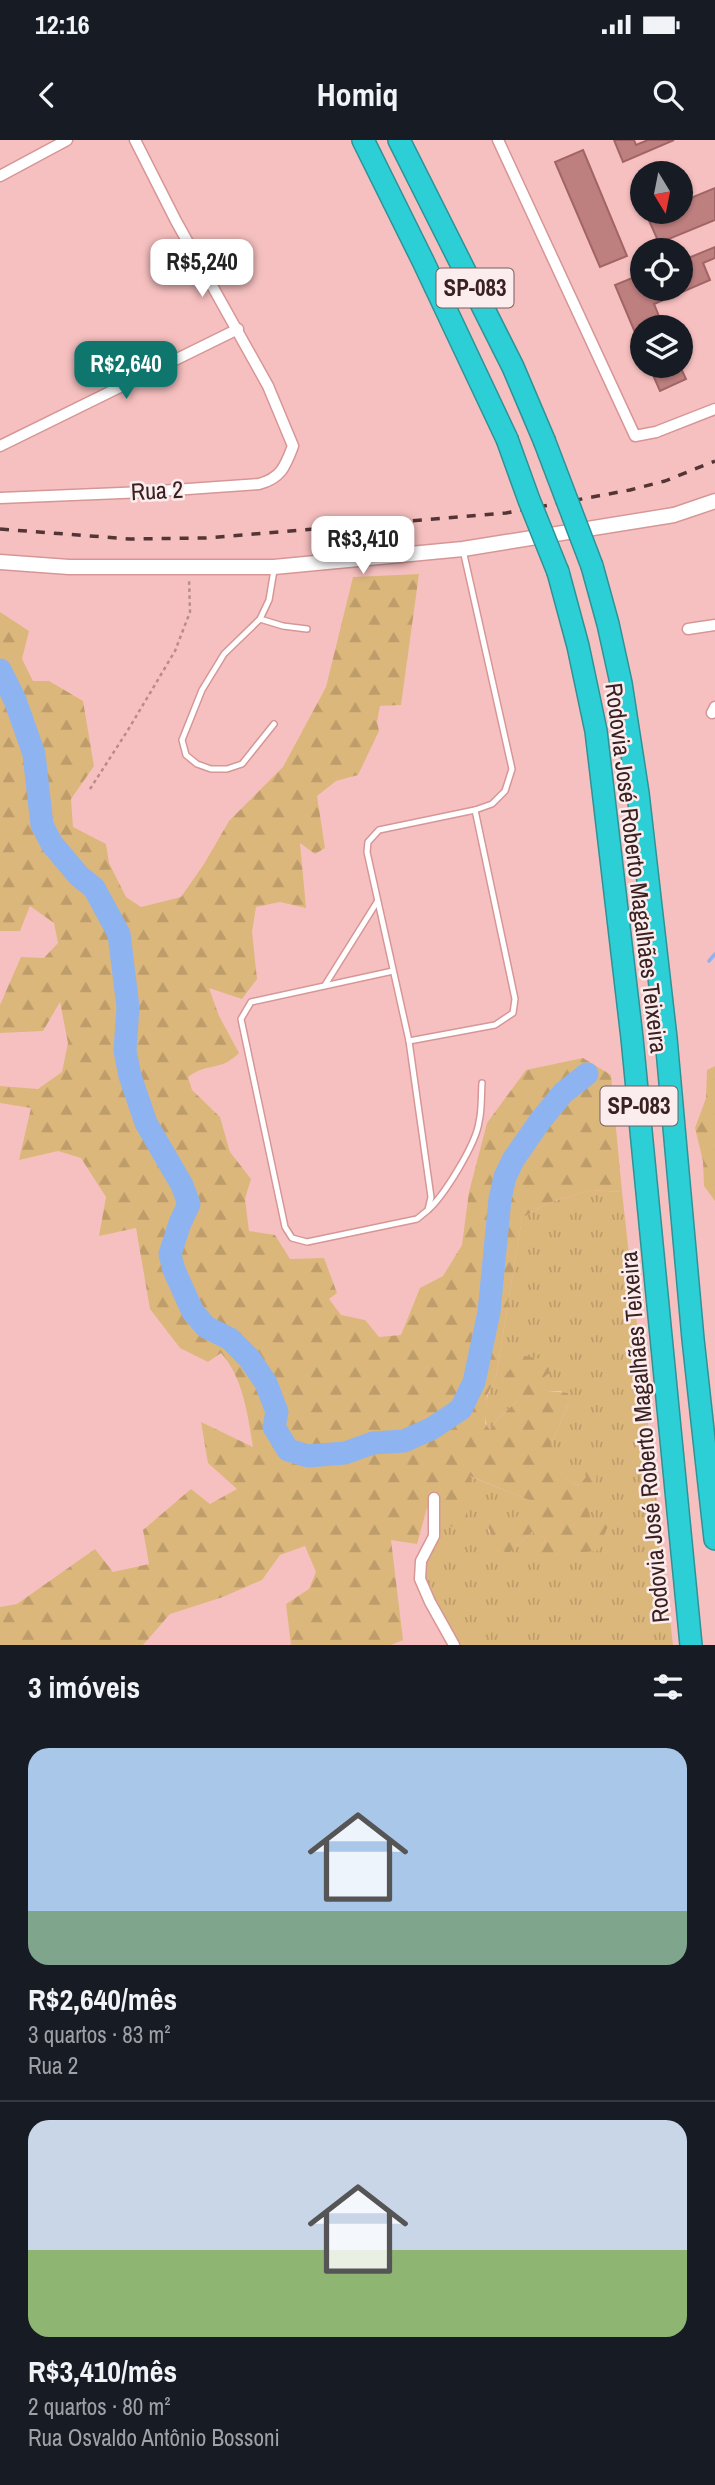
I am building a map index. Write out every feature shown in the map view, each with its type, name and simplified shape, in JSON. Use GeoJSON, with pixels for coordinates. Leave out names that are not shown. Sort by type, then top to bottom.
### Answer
{"type":"FeatureCollection","features":[{"type":"Feature","properties":{"kind":"highway","name":"Rodovia José Roberto Magalhães Teixeira"},"geometry":{"type":"LineString","coordinates":[[363,140],[507,439],[558,572],[581,659],[596,731],[632,1038],[691,1645]]}},
{"type":"Feature","properties":{"kind":"highway","name":"Rodovia José Roberto Magalhães Teixeira"},"geometry":{"type":"LineString","coordinates":[[399,140],[531,403],[592,566],[608,624],[621,683],[638,793],[666,1038],[692,1339],[715,1539]]}},
{"type":"Feature","properties":{"kind":"street"},"geometry":{"type":"LineString","coordinates":[[0,176],[67,140]]}},
{"type":"Feature","properties":{"kind":"street"},"geometry":{"type":"LineString","coordinates":[[0,446],[238,329],[176,221],[135,140]]}},
{"type":"Feature","properties":{"kind":"street"},"geometry":{"type":"LineString","coordinates":[[503,141],[635,436],[656,432],[715,408]]}},
{"type":"Feature","properties":{"kind":"street","name":"Rua 2"},"geometry":{"type":"LineString","coordinates":[[0,498],[145,492],[259,484],[273,480],[280,475],[293,446],[268,386],[238,329]]}},
{"type":"Feature","properties":{"kind":"street"},"geometry":{"type":"LineString","coordinates":[[0,562],[69,567],[274,567],[463,549],[674,515],[715,501]]}},
{"type":"Feature","properties":{"kind":"street"},"geometry":{"type":"LineString","coordinates":[[688,629],[715,625]]}},
{"type":"Feature","properties":{"kind":"street"},"geometry":{"type":"LineString","coordinates":[[434,1499],[434,1536],[421,1561],[420,1579],[454,1645]]}},
{"type":"Feature","properties":{"kind":"lane"},"geometry":{"type":"LineString","coordinates":[[428,1210],[431,1197],[409,1041],[367,852],[368,842],[379,830],[492,804],[505,791],[512,769],[463,549]]}},
{"type":"Feature","properties":{"kind":"lane"},"geometry":{"type":"LineString","coordinates":[[274,567],[269,600],[260,619],[223,653],[202,690],[182,740],[186,755],[197,764],[211,769],[227,769],[242,764],[274,724]]}},
{"type":"Feature","properties":{"kind":"lane"},"geometry":{"type":"LineString","coordinates":[[260,619],[307,629]]}},
{"type":"Feature","properties":{"kind":"lane"},"geometry":{"type":"LineString","coordinates":[[409,1041],[495,1025],[513,1013],[514,999],[475,810]]}},
{"type":"Feature","properties":{"kind":"lane"},"geometry":{"type":"LineString","coordinates":[[325,986],[377,902]]}},
{"type":"Feature","properties":{"kind":"lane"},"geometry":{"type":"LineString","coordinates":[[393,971],[251,1002],[241,1019],[285,1227],[292,1238],[307,1241],[417,1219],[441,1199],[472,1143],[479,1124],[482,1083]]}},
{"type":"Feature","properties":{"kind":"path"},"geometry":{"type":"LineString","coordinates":[[90,789],[175,651],[190,612],[189,568]]}},
{"type":"Feature","properties":{"kind":"green space"},"geometry":{"type":"Polygon","coordinates":[[[419,574],[401,705],[380,706],[377,722],[379,731],[358,775],[336,781],[317,796],[325,848],[315,854],[300,843],[306,908],[280,902],[256,907],[252,932],[257,979],[242,999],[209,988],[219,1016],[239,1053],[226,1063],[195,1072],[188,1077],[192,1090],[220,1117],[230,1152],[251,1179],[245,1199],[249,1231],[275,1235],[290,1259],[324,1258],[337,1293],[329,1299],[341,1315],[365,1320],[379,1337],[401,1335],[420,1288],[443,1276],[462,1245],[469,1192],[487,1123],[526,1070],[583,1058],[611,1075],[622,1192],[590,1190],[548,1203],[522,1218],[496,1377],[487,1395],[485,1423],[490,1430],[517,1401],[501,1398],[501,1381],[521,1355],[550,1361],[549,1373],[536,1384],[547,1391],[568,1393],[569,1402],[551,1445],[558,1455],[555,1467],[579,1486],[586,1477],[584,1468],[590,1465],[597,1468],[596,1486],[586,1492],[591,1521],[603,1519],[610,1522],[597,1551],[535,1557],[546,1539],[532,1532],[509,1553],[495,1549],[487,1521],[495,1517],[505,1523],[539,1504],[470,1476],[470,1494],[464,1526],[442,1527],[442,1489],[427,1508],[417,1544],[391,1540],[403,1640],[391,1645],[291,1645],[286,1604],[309,1589],[316,1572],[305,1546],[280,1555],[262,1580],[223,1597],[170,1614],[143,1645],[0,1645],[0,1607],[17,1604],[95,1549],[113,1572],[149,1564],[143,1530],[191,1489],[210,1504],[237,1489],[208,1463],[201,1422],[253,1447],[243,1397],[235,1373],[221,1353],[208,1362],[180,1348],[150,1309],[136,1228],[99,1236],[106,1197],[81,1158],[58,1151],[19,1160],[31,1108],[0,1103],[0,1086],[38,1089],[62,1072],[68,1043],[60,1002],[43,1031],[0,1033],[0,1005],[21,957],[44,958],[58,943],[54,923],[30,906],[20,931],[0,931],[0,612],[29,631],[22,659],[33,681],[49,681],[83,701],[94,766],[71,799],[73,827],[106,844],[109,863],[126,897],[141,907],[181,897],[229,821],[283,767],[326,687],[353,577],[419,574]]]}},
{"type":"Feature","properties":{"kind":"green space"},"geometry":{"type":"Polygon","coordinates":[[[715,1066],[715,1201],[704,1186],[703,1161],[695,1128],[706,1098],[707,1070],[715,1066]]]}},
{"type":"Feature","properties":{"kind":"green space"},"geometry":{"type":"Polygon","coordinates":[[[590,1190],[622,1192],[673,1645],[454,1645],[430,1602],[421,1561],[434,1536],[434,1498],[443,1488],[470,1494],[469,1476],[540,1504],[505,1524],[488,1530],[509,1553],[532,1532],[546,1539],[536,1556],[596,1551],[609,1522],[591,1522],[585,1498],[586,1477],[580,1486],[572,1483],[554,1467],[551,1445],[569,1402],[561,1391],[547,1391],[509,1371],[501,1381],[518,1400],[490,1430],[485,1418],[488,1396],[496,1377],[522,1218],[548,1203],[590,1190]]]}},
{"type":"Feature","properties":{"kind":"building"},"geometry":{"type":"Polygon","coordinates":[[[614,140],[634,140],[636,145],[648,140],[674,140],[623,162],[614,140]]]}},
{"type":"Feature","properties":{"kind":"building"},"geometry":{"type":"Polygon","coordinates":[[[583,150],[627,256],[600,267],[555,162],[583,150]]]}},
{"type":"Feature","properties":{"kind":"building"},"geometry":{"type":"Polygon","coordinates":[[[715,188],[715,220],[671,238],[657,238],[651,224],[693,224],[693,197],[715,188]]]}},
{"type":"Feature","properties":{"kind":"building"},"geometry":{"type":"Polygon","coordinates":[[[715,247],[715,258],[703,263],[710,280],[693,287],[693,256],[715,247]]]}},
{"type":"Feature","properties":{"kind":"building"},"geometry":{"type":"Polygon","coordinates":[[[630,279],[630,301],[661,301],[654,304],[659,315],[630,315],[630,321],[615,285],[630,279]]]}},
{"type":"Feature","properties":{"kind":"building"},"geometry":{"type":"Polygon","coordinates":[[[654,378],[686,378],[686,379],[660,391],[654,378]]]}},
{"type":"Feature","properties":{"kind":"waterway"},"geometry":{"type":"LineString","coordinates":[[0,670],[15,700],[34,754],[42,825],[52,844],[79,876],[94,888],[119,934],[128,1007],[125,1051],[130,1076],[146,1123],[182,1185],[189,1204],[170,1254],[174,1270],[193,1312],[206,1327],[230,1339],[249,1358],[266,1383],[277,1412],[274,1427],[288,1450],[308,1456],[345,1453],[373,1443],[404,1441],[431,1429],[461,1409],[474,1382],[489,1312],[500,1199],[505,1177],[513,1160],[540,1121],[563,1093],[587,1074]]}},
{"type":"Feature","properties":{"kind":"waterway"},"geometry":{"type":"LineString","coordinates":[[709,961],[715,954]]}},
{"type":"Feature","properties":{"kind":"railway"},"geometry":{"type":"LineString","coordinates":[[0,529],[130,539],[206,538],[506,513],[630,490],[665,481],[715,461]]}}]}
